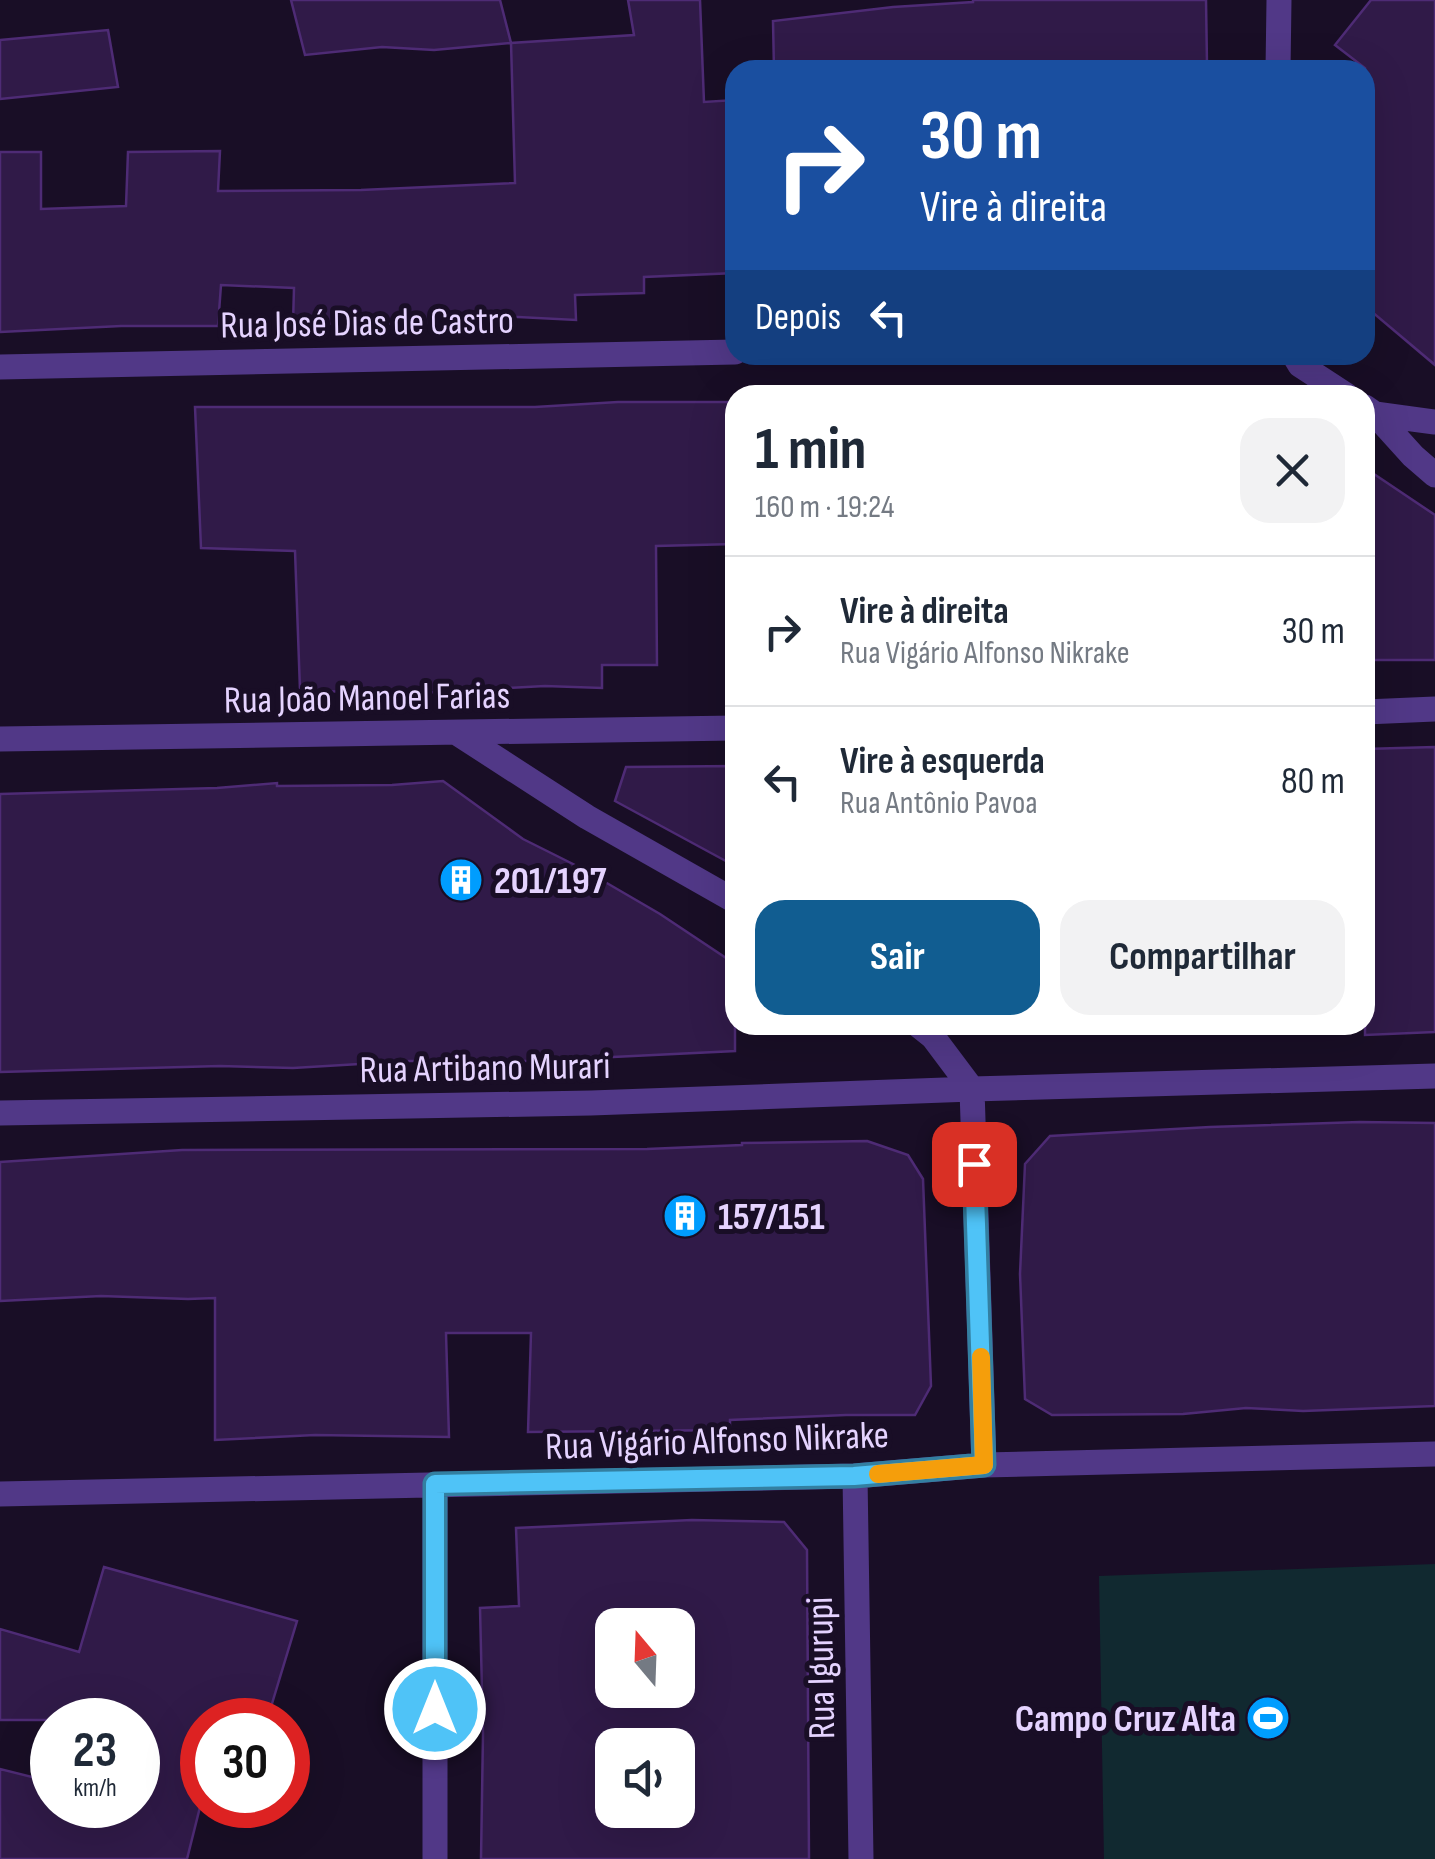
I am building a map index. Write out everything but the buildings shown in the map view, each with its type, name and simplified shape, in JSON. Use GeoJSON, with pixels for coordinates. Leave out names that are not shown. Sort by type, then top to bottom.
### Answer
{"type":"FeatureCollection","features":[{"type":"Feature","properties":{"kind":"street"},"geometry":{"type":"LineString","coordinates":[[1278,60],[1279,0]]}},
{"type":"Feature","properties":{"kind":"street","name":"Rua José Dias de Castro"},"geometry":{"type":"LineString","coordinates":[[0,367],[725,352]]}},
{"type":"Feature","properties":{"kind":"street"},"geometry":{"type":"LineString","coordinates":[[1300,365],[1331,385]]}},
{"type":"Feature","properties":{"kind":"street"},"geometry":{"type":"LineString","coordinates":[[1375,412],[1435,422]]}},
{"type":"Feature","properties":{"kind":"street"},"geometry":{"type":"LineString","coordinates":[[1375,416],[1435,475]]}},
{"type":"Feature","properties":{"kind":"street"},"geometry":{"type":"LineString","coordinates":[[1375,712],[1435,709]]}},
{"type":"Feature","properties":{"kind":"street","name":"Rua João Manoel Farias"},"geometry":{"type":"LineString","coordinates":[[0,739],[725,728]]}},
{"type":"Feature","properties":{"kind":"street"},"geometry":{"type":"LineString","coordinates":[[456,733],[586,818],[725,894]]}},
{"type":"Feature","properties":{"kind":"street"},"geometry":{"type":"LineString","coordinates":[[930,1035],[972,1089],[984,1465]]}},
{"type":"Feature","properties":{"kind":"street","name":"Rua Artibano Murari"},"geometry":{"type":"LineString","coordinates":[[0,1113],[591,1103],[1435,1076]]}},
{"type":"Feature","properties":{"kind":"street","name":"Rua Vigário Alfonso Nikrake"},"geometry":{"type":"LineString","coordinates":[[0,1494],[854,1476],[984,1465],[1435,1454]]}},
{"type":"Feature","properties":{"kind":"street","name":"Rua Igurupi"},"geometry":{"type":"LineString","coordinates":[[854,1476],[861,1859]]}},
{"type":"Feature","properties":{"kind":"street"},"geometry":{"type":"LineString","coordinates":[[435,1484],[435,1859]]}},
{"type":"Feature","properties":{"kind":"shaded area","name":"Campo Cruz Alta"},"geometry":{"type":"Polygon","coordinates":[[[1435,1564],[1435,1859],[1104,1859],[1099,1576],[1435,1564]]]}},
{"type":"Feature","properties":{"kind":"slow traffic"},"geometry":{"type":"LineString","coordinates":[[878,1474],[984,1465],[981,1357]]}},
{"type":"Feature","properties":{"kind":"place","name":"201/197"},"geometry":{"type":"Point","coordinates":[461,880]}},
{"type":"Feature","properties":{"kind":"place","name":"157/151"},"geometry":{"type":"Point","coordinates":[685,1216]}},
{"type":"Feature","properties":{"kind":"place","name":"Campo Cruz Alta"},"geometry":{"type":"Point","coordinates":[1268,1718]}},
{"type":"Feature","properties":{"kind":"route"},"geometry":{"type":"LineString","coordinates":[[435,1709],[435,1484],[854,1476],[984,1465],[974,1164]]}}]}
